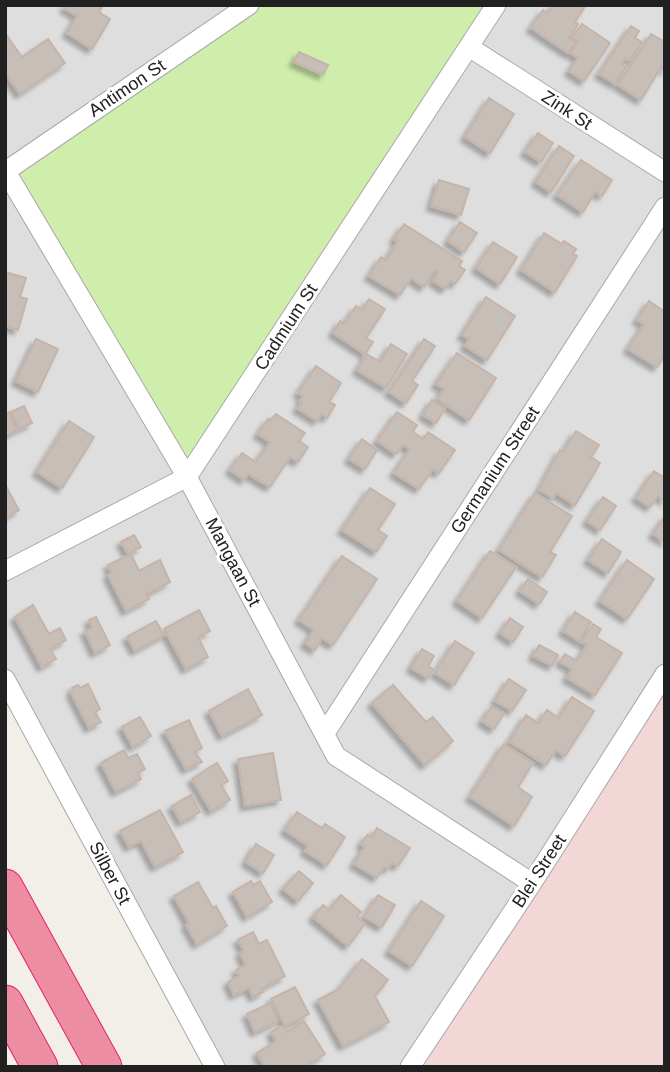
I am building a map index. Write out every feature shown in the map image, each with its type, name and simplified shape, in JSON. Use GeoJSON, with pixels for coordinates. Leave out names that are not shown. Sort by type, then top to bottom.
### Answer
{"type":"FeatureCollection","features":[{"type":"Feature","properties":{"kind":"highway"},"geometry":{"type":"LineString","coordinates":[[5,887],[104,1067]]}},
{"type":"Feature","properties":{"kind":"highway"},"geometry":{"type":"LineString","coordinates":[[5,1003],[40,1067]]}},
{"type":"Feature","properties":{"kind":"street","name":"Antimon St"},"geometry":{"type":"LineString","coordinates":[[5,171],[249,5]]}},
{"type":"Feature","properties":{"kind":"street","name":"Cadmium St"},"geometry":{"type":"LineString","coordinates":[[5,571],[187,477],[496,5]]}},
{"type":"Feature","properties":{"kind":"street","name":"Zink St"},"geometry":{"type":"LineString","coordinates":[[469,47],[665,172]]}},
{"type":"Feature","properties":{"kind":"street","name":"Mangaan St"},"geometry":{"type":"LineString","coordinates":[[5,171],[187,477],[333,751],[341,760],[532,883]]}},
{"type":"Feature","properties":{"kind":"street","name":"Germanium Street"},"geometry":{"type":"LineString","coordinates":[[325,733],[665,207]]}},
{"type":"Feature","properties":{"kind":"street","name":"Blei Street"},"geometry":{"type":"LineString","coordinates":[[410,1067],[532,883],[665,674]]}},
{"type":"Feature","properties":{"kind":"street","name":"Silber St"},"geometry":{"type":"LineString","coordinates":[[5,679],[215,1067]]}},
{"type":"Feature","properties":{"kind":"shaded area"},"geometry":{"type":"Polygon","coordinates":[[[5,5],[665,5],[665,667],[405,1067],[216,1067],[5,678],[5,5]]]}},
{"type":"Feature","properties":{"kind":"shaded area"},"geometry":{"type":"Polygon","coordinates":[[[665,674],[665,1067],[412,1067],[665,674]]]}},
{"type":"Feature","properties":{"kind":"green space"},"geometry":{"type":"Polygon","coordinates":[[[249,5],[496,5],[187,477],[6,171],[249,5]]]}},
{"type":"Feature","properties":{"kind":"building"},"geometry":{"type":"Polygon","coordinates":[[[66,5],[103,5],[99,12],[110,19],[92,49],[67,33],[77,16],[64,8],[66,5]]]}},
{"type":"Feature","properties":{"kind":"building"},"geometry":{"type":"Polygon","coordinates":[[[553,5],[586,5],[569,38],[576,42],[568,53],[531,28],[543,10],[547,13],[553,5]]]}},
{"type":"Feature","properties":{"kind":"building"},"geometry":{"type":"Polygon","coordinates":[[[582,24],[610,43],[584,81],[569,71],[578,58],[570,53],[578,42],[572,38],[582,24]]]}},
{"type":"Feature","properties":{"kind":"building"},"geometry":{"type":"Polygon","coordinates":[[[631,26],[639,31],[635,38],[642,42],[630,60],[624,59],[621,64],[626,67],[615,84],[599,74],[631,26]]]}},
{"type":"Feature","properties":{"kind":"building"},"geometry":{"type":"Polygon","coordinates":[[[5,33],[22,57],[48,39],[65,63],[20,94],[5,73],[5,33]]]}},
{"type":"Feature","properties":{"kind":"building"},"geometry":{"type":"Polygon","coordinates":[[[651,34],[665,42],[665,70],[661,67],[641,100],[618,85],[651,34]]]}},
{"type":"Feature","properties":{"kind":"building"},"geometry":{"type":"Polygon","coordinates":[[[299,52],[328,65],[323,75],[294,62],[299,52]]]}},
{"type":"Feature","properties":{"kind":"building"},"geometry":{"type":"Polygon","coordinates":[[[489,98],[514,114],[490,153],[465,137],[489,98]]]}},
{"type":"Feature","properties":{"kind":"building"},"geometry":{"type":"Polygon","coordinates":[[[538,133],[553,143],[541,162],[525,152],[538,133]]]}},
{"type":"Feature","properties":{"kind":"building"},"geometry":{"type":"Polygon","coordinates":[[[559,146],[574,156],[551,192],[536,182],[559,146]]]}},
{"type":"Feature","properties":{"kind":"building"},"geometry":{"type":"Polygon","coordinates":[[[581,160],[612,180],[602,196],[595,192],[583,212],[557,195],[581,160]]]}},
{"type":"Feature","properties":{"kind":"building"},"geometry":{"type":"Polygon","coordinates":[[[439,180],[469,189],[461,215],[431,206],[439,180]]]}},
{"type":"Feature","properties":{"kind":"building"},"geometry":{"type":"Polygon","coordinates":[[[460,222],[477,233],[464,252],[448,241],[460,222]]]}},
{"type":"Feature","properties":{"kind":"building"},"geometry":{"type":"Polygon","coordinates":[[[404,224],[462,261],[459,266],[465,270],[455,284],[451,281],[445,289],[433,281],[438,272],[435,270],[424,287],[411,278],[400,295],[369,276],[381,257],[386,260],[398,241],[394,239],[404,224]]]}},
{"type":"Feature","properties":{"kind":"building"},"geometry":{"type":"Polygon","coordinates":[[[544,233],[576,249],[573,254],[577,256],[555,292],[521,270],[544,233]]]}},
{"type":"Feature","properties":{"kind":"building"},"geometry":{"type":"Polygon","coordinates":[[[493,242],[517,257],[500,284],[476,268],[493,242]]]}},
{"type":"Feature","properties":{"kind":"building"},"geometry":{"type":"Polygon","coordinates":[[[5,272],[26,278],[20,297],[27,299],[18,330],[5,326],[5,272]]]}},
{"type":"Feature","properties":{"kind":"building"},"geometry":{"type":"Polygon","coordinates":[[[486,297],[515,316],[487,360],[465,346],[469,339],[462,335],[486,297]]]}},
{"type":"Feature","properties":{"kind":"building"},"geometry":{"type":"Polygon","coordinates":[[[369,299],[385,309],[366,338],[373,342],[365,354],[333,333],[340,321],[344,324],[356,306],[362,310],[369,299]]]}},
{"type":"Feature","properties":{"kind":"building"},"geometry":{"type":"Polygon","coordinates":[[[649,301],[665,312],[665,355],[657,367],[628,349],[644,324],[637,320],[649,301]]]}},
{"type":"Feature","properties":{"kind":"building"},"geometry":{"type":"Polygon","coordinates":[[[36,339],[58,349],[38,392],[16,381],[36,339]]]}},
{"type":"Feature","properties":{"kind":"building"},"geometry":{"type":"Polygon","coordinates":[[[424,339],[435,346],[412,381],[418,385],[406,403],[389,392],[424,339]]]}},
{"type":"Feature","properties":{"kind":"building"},"geometry":{"type":"Polygon","coordinates":[[[391,344],[407,354],[386,388],[357,370],[367,354],[380,362],[391,344]]]}},
{"type":"Feature","properties":{"kind":"building"},"geometry":{"type":"Polygon","coordinates":[[[457,353],[496,378],[469,420],[437,399],[444,389],[436,384],[457,353]]]}},
{"type":"Feature","properties":{"kind":"building"},"geometry":{"type":"Polygon","coordinates":[[[316,366],[341,383],[329,402],[335,405],[327,418],[322,414],[317,421],[297,408],[302,403],[300,401],[303,396],[298,393],[316,366]]]}},
{"type":"Feature","properties":{"kind":"building"},"geometry":{"type":"Polygon","coordinates":[[[432,400],[445,408],[436,423],[423,415],[432,400]]]}},
{"type":"Feature","properties":{"kind":"building"},"geometry":{"type":"Polygon","coordinates":[[[24,406],[32,423],[19,429],[11,412],[24,406]]]}},
{"type":"Feature","properties":{"kind":"building"},"geometry":{"type":"Polygon","coordinates":[[[9,412],[17,430],[5,436],[5,414],[9,412]]]}},
{"type":"Feature","properties":{"kind":"building"},"geometry":{"type":"Polygon","coordinates":[[[397,412],[417,425],[413,432],[423,439],[428,432],[455,450],[439,473],[433,469],[419,489],[394,473],[410,449],[403,445],[396,454],[377,441],[397,412]]]}},
{"type":"Feature","properties":{"kind":"building"},"geometry":{"type":"Polygon","coordinates":[[[276,414],[305,433],[299,441],[308,447],[298,462],[290,457],[270,487],[248,474],[244,480],[230,470],[242,453],[256,462],[270,442],[258,434],[268,419],[271,420],[276,414]]]}},
{"type":"Feature","properties":{"kind":"building"},"geometry":{"type":"Polygon","coordinates":[[[69,421],[94,437],[62,488],[37,472],[69,421]]]}},
{"type":"Feature","properties":{"kind":"building"},"geometry":{"type":"Polygon","coordinates":[[[576,431],[599,445],[591,457],[600,463],[575,505],[556,493],[553,498],[539,490],[560,450],[563,452],[576,431]]]}},
{"type":"Feature","properties":{"kind":"building"},"geometry":{"type":"Polygon","coordinates":[[[362,439],[377,450],[365,469],[349,459],[362,439]]]}},
{"type":"Feature","properties":{"kind":"building"},"geometry":{"type":"Polygon","coordinates":[[[654,471],[665,478],[665,501],[658,496],[650,507],[636,498],[654,471]]]}},
{"type":"Feature","properties":{"kind":"building"},"geometry":{"type":"Polygon","coordinates":[[[7,488],[19,510],[5,518],[5,489],[7,488]]]}},
{"type":"Feature","properties":{"kind":"building"},"geometry":{"type":"Polygon","coordinates":[[[370,488],[395,504],[378,530],[387,536],[376,552],[342,530],[370,488]]]}},
{"type":"Feature","properties":{"kind":"building"},"geometry":{"type":"Polygon","coordinates":[[[535,493],[572,516],[550,552],[556,555],[542,577],[499,550],[535,493]]]}},
{"type":"Feature","properties":{"kind":"building"},"geometry":{"type":"Polygon","coordinates":[[[603,497],[616,506],[600,530],[587,521],[603,497]]]}},
{"type":"Feature","properties":{"kind":"building"},"geometry":{"type":"Polygon","coordinates":[[[665,516],[665,542],[653,534],[665,516]]]}},
{"type":"Feature","properties":{"kind":"building"},"geometry":{"type":"Polygon","coordinates":[[[134,535],[141,547],[128,554],[121,542],[134,535]]]}},
{"type":"Feature","properties":{"kind":"building"},"geometry":{"type":"Polygon","coordinates":[[[602,539],[621,552],[608,573],[588,560],[602,539]]]}},
{"type":"Feature","properties":{"kind":"building"},"geometry":{"type":"Polygon","coordinates":[[[490,551],[516,567],[482,618],[457,601],[490,551]]]}},
{"type":"Feature","properties":{"kind":"building"},"geometry":{"type":"Polygon","coordinates":[[[131,554],[139,571],[160,560],[170,582],[147,594],[149,599],[126,611],[108,575],[112,573],[108,565],[131,554]]]}},
{"type":"Feature","properties":{"kind":"building"},"geometry":{"type":"Polygon","coordinates":[[[342,556],[377,579],[333,645],[322,638],[315,650],[305,643],[314,630],[299,620],[342,556]]]}},
{"type":"Feature","properties":{"kind":"building"},"geometry":{"type":"Polygon","coordinates":[[[627,560],[654,579],[627,619],[600,601],[627,560]]]}},
{"type":"Feature","properties":{"kind":"building"},"geometry":{"type":"Polygon","coordinates":[[[528,579],[547,592],[539,604],[520,591],[528,579]]]}},
{"type":"Feature","properties":{"kind":"building"},"geometry":{"type":"Polygon","coordinates":[[[33,605],[49,634],[60,628],[66,640],[50,649],[56,659],[42,667],[15,617],[33,605]]]}},
{"type":"Feature","properties":{"kind":"building"},"geometry":{"type":"Polygon","coordinates":[[[199,610],[210,631],[198,637],[208,657],[186,669],[164,629],[199,610]]]}},
{"type":"Feature","properties":{"kind":"building"},"geometry":{"type":"Polygon","coordinates":[[[575,612],[591,622],[579,641],[563,631],[575,612]]]}},
{"type":"Feature","properties":{"kind":"building"},"geometry":{"type":"Polygon","coordinates":[[[96,617],[110,645],[95,653],[85,631],[92,628],[89,620],[96,617]]]}},
{"type":"Feature","properties":{"kind":"building"},"geometry":{"type":"Polygon","coordinates":[[[510,618],[523,627],[513,642],[500,633],[510,618]]]}},
{"type":"Feature","properties":{"kind":"building"},"geometry":{"type":"Polygon","coordinates":[[[156,621],[164,635],[135,651],[127,637],[156,621]]]}},
{"type":"Feature","properties":{"kind":"building"},"geometry":{"type":"Polygon","coordinates":[[[593,624],[601,629],[596,637],[622,653],[595,695],[567,678],[572,669],[560,662],[565,654],[577,661],[587,645],[581,642],[593,624]]]}},
{"type":"Feature","properties":{"kind":"building"},"geometry":{"type":"Polygon","coordinates":[[[455,641],[474,653],[454,685],[435,673],[455,641]]]}},
{"type":"Feature","properties":{"kind":"building"},"geometry":{"type":"Polygon","coordinates":[[[539,645],[558,655],[552,666],[533,656],[539,645]]]}},
{"type":"Feature","properties":{"kind":"building"},"geometry":{"type":"Polygon","coordinates":[[[422,649],[434,656],[428,666],[433,669],[428,678],[411,668],[422,649]]]}},
{"type":"Feature","properties":{"kind":"building"},"geometry":{"type":"Polygon","coordinates":[[[509,679],[526,690],[512,711],[495,701],[509,679]]]}},
{"type":"Feature","properties":{"kind":"building"},"geometry":{"type":"Polygon","coordinates":[[[88,684],[100,709],[95,712],[101,722],[89,728],[71,693],[72,688],[88,684]]]}},
{"type":"Feature","properties":{"kind":"building"},"geometry":{"type":"Polygon","coordinates":[[[393,685],[426,722],[433,717],[453,741],[425,765],[372,703],[393,685]]]}},
{"type":"Feature","properties":{"kind":"building"},"geometry":{"type":"Polygon","coordinates":[[[248,689],[262,715],[222,736],[209,711],[248,689]]]}},
{"type":"Feature","properties":{"kind":"building"},"geometry":{"type":"Polygon","coordinates":[[[572,697],[594,711],[565,756],[556,750],[546,765],[509,742],[526,715],[538,723],[547,710],[559,718],[572,697]]]}},
{"type":"Feature","properties":{"kind":"building"},"geometry":{"type":"Polygon","coordinates":[[[492,706],[504,714],[494,729],[482,721],[492,706]]]}},
{"type":"Feature","properties":{"kind":"building"},"geometry":{"type":"Polygon","coordinates":[[[140,717],[151,736],[133,747],[122,727],[140,717]]]}},
{"type":"Feature","properties":{"kind":"building"},"geometry":{"type":"Polygon","coordinates":[[[189,720],[202,748],[195,752],[202,762],[186,769],[165,731],[189,720]]]}},
{"type":"Feature","properties":{"kind":"building"},"geometry":{"type":"Polygon","coordinates":[[[504,744],[533,763],[518,787],[532,797],[514,826],[470,797],[504,744]]]}},
{"type":"Feature","properties":{"kind":"building"},"geometry":{"type":"Polygon","coordinates":[[[124,750],[128,758],[137,754],[145,769],[138,773],[141,779],[116,792],[101,763],[124,750]]]}},
{"type":"Feature","properties":{"kind":"building"},"geometry":{"type":"Polygon","coordinates":[[[273,753],[281,800],[245,806],[238,759],[273,753]]]}},
{"type":"Feature","properties":{"kind":"building"},"geometry":{"type":"Polygon","coordinates":[[[217,763],[228,781],[221,785],[230,800],[211,811],[192,779],[217,763]]]}},
{"type":"Feature","properties":{"kind":"building"},"geometry":{"type":"Polygon","coordinates":[[[191,795],[200,812],[181,822],[172,806],[191,795]]]}},
{"type":"Feature","properties":{"kind":"building"},"geometry":{"type":"Polygon","coordinates":[[[160,810],[183,852],[155,867],[141,841],[129,847],[120,831],[160,810]]]}},
{"type":"Feature","properties":{"kind":"building"},"geometry":{"type":"Polygon","coordinates":[[[297,812],[322,828],[325,824],[345,837],[327,865],[305,851],[308,846],[285,830],[297,812]]]}},
{"type":"Feature","properties":{"kind":"building"},"geometry":{"type":"Polygon","coordinates":[[[377,828],[410,848],[398,866],[392,863],[388,869],[384,867],[377,878],[354,864],[365,846],[361,844],[367,835],[372,837],[377,828]]]}},
{"type":"Feature","properties":{"kind":"building"},"geometry":{"type":"Polygon","coordinates":[[[256,844],[274,855],[263,873],[246,862],[256,844]]]}},
{"type":"Feature","properties":{"kind":"building"},"geometry":{"type":"Polygon","coordinates":[[[299,871],[313,883],[298,901],[283,889],[299,871]]]}},
{"type":"Feature","properties":{"kind":"building"},"geometry":{"type":"Polygon","coordinates":[[[251,881],[253,885],[260,881],[272,902],[247,917],[233,892],[251,881]]]}},
{"type":"Feature","properties":{"kind":"building"},"geometry":{"type":"Polygon","coordinates":[[[198,882],[227,926],[197,944],[174,896],[198,882]]]}},
{"type":"Feature","properties":{"kind":"building"},"geometry":{"type":"Polygon","coordinates":[[[341,895],[361,912],[357,917],[365,924],[348,946],[313,917],[323,905],[329,910],[341,895]]]}},
{"type":"Feature","properties":{"kind":"building"},"geometry":{"type":"Polygon","coordinates":[[[378,895],[395,905],[382,927],[364,917],[378,895]]]}},
{"type":"Feature","properties":{"kind":"building"},"geometry":{"type":"Polygon","coordinates":[[[421,901],[444,916],[412,966],[389,951],[421,901]]]}},
{"type":"Feature","properties":{"kind":"building"},"geometry":{"type":"Polygon","coordinates":[[[253,932],[259,944],[267,940],[285,976],[261,989],[263,992],[253,997],[249,988],[234,995],[228,982],[239,976],[236,970],[246,965],[240,953],[244,951],[238,940],[253,932]]]}},
{"type":"Feature","properties":{"kind":"building"},"geometry":{"type":"Polygon","coordinates":[[[362,959],[388,980],[375,996],[389,1022],[343,1046],[318,1000],[339,989],[362,959]]]}},
{"type":"Feature","properties":{"kind":"building"},"geometry":{"type":"Polygon","coordinates":[[[295,987],[309,1014],[285,1026],[271,999],[295,987]]]}},
{"type":"Feature","properties":{"kind":"building"},"geometry":{"type":"Polygon","coordinates":[[[270,1003],[278,1021],[255,1032],[247,1014],[270,1003]]]}},
{"type":"Feature","properties":{"kind":"building"},"geometry":{"type":"Polygon","coordinates":[[[304,1021],[325,1054],[304,1067],[265,1067],[257,1053],[276,1041],[271,1032],[283,1025],[287,1032],[304,1021]]]}}]}
